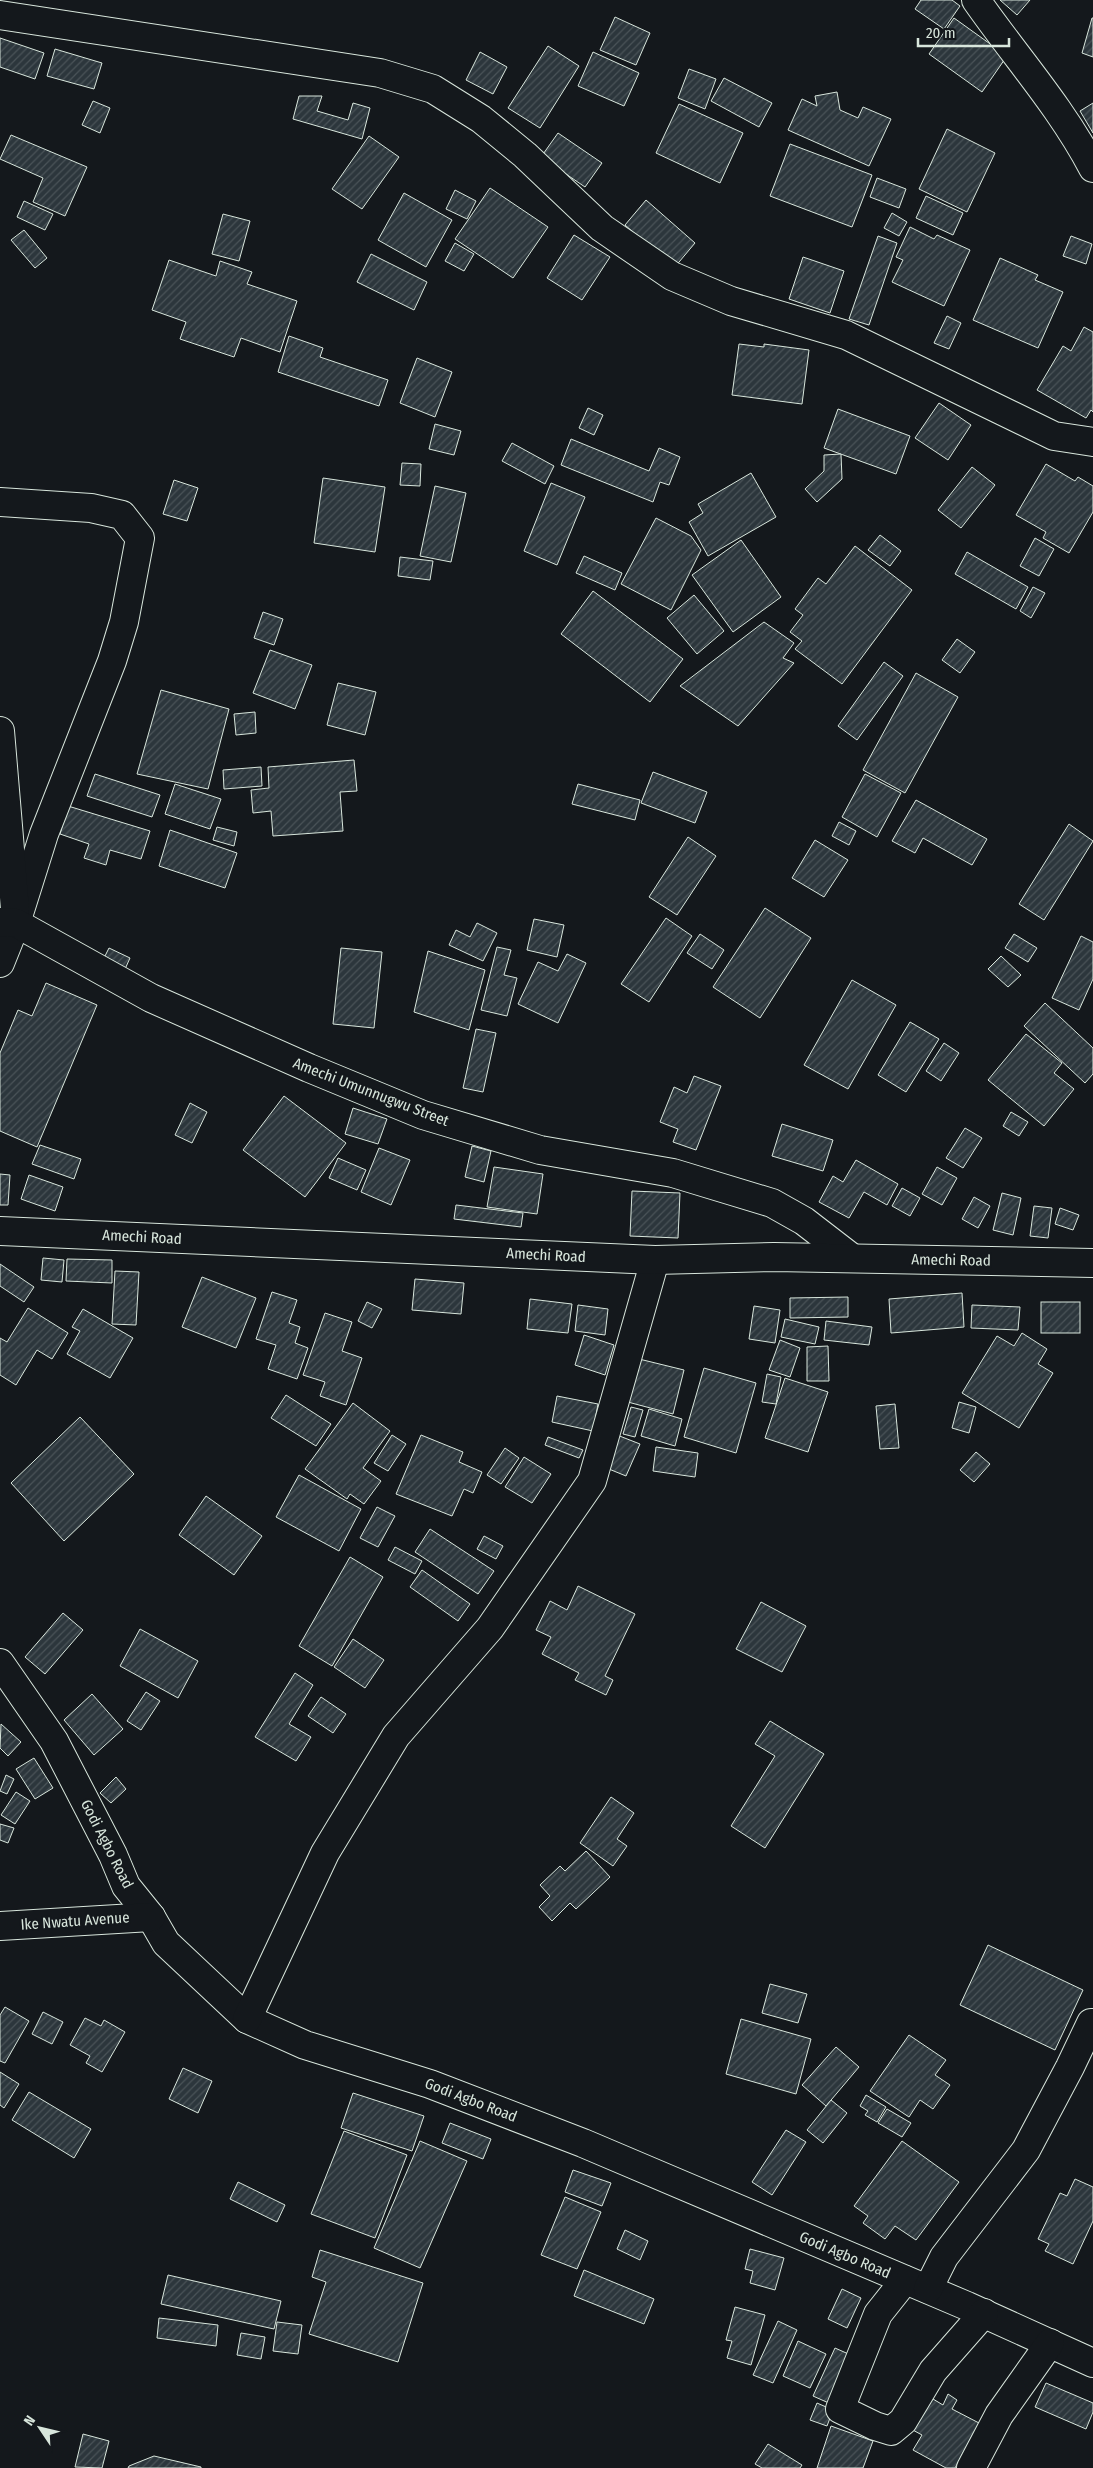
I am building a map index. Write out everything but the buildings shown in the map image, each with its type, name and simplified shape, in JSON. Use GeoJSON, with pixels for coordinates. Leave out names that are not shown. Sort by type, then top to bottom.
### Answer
{"type":"FeatureCollection","features":[{"type":"Feature","properties":{"kind":"street"},"geometry":{"type":"LineString","coordinates":[[976,0],[1007,44],[1044,87],[1093,168]]}},
{"type":"Feature","properties":{"kind":"street"},"geometry":{"type":"LineString","coordinates":[[0,15],[380,73],[433,89],[480,119],[525,155],[602,228],[672,276],[732,301],[846,335],[1054,436],[1093,442]]}},
{"type":"Feature","properties":{"kind":"street"},"geometry":{"type":"LineString","coordinates":[[0,502],[91,508],[122,515],[140,538],[124,622],[112,661],[8,922],[0,963]]}},
{"type":"Feature","properties":{"kind":"street"},"geometry":{"type":"LineString","coordinates":[[0,730],[8,922]]}},
{"type":"Feature","properties":{"kind":"street","name":"Amechi Umunnugwu Street"},"geometry":{"type":"LineString","coordinates":[[8,922],[151,998],[309,1068],[423,1115],[540,1150],[673,1173],[772,1203],[804,1221],[852,1258]]}},
{"type":"Feature","properties":{"kind":"street","name":"Amechi Road"},"geometry":{"type":"LineString","coordinates":[[0,1231],[655,1260],[852,1258],[1093,1263]]}},
{"type":"Feature","properties":{"kind":"street"},"geometry":{"type":"LineString","coordinates":[[247,2019],[325,1853],[396,1736],[490,1628],[592,1481],[655,1260]]}},
{"type":"Feature","properties":{"kind":"street","name":"Godi Agbo Road"},"geometry":{"type":"LineString","coordinates":[[0,1663],[54,1740],[113,1854],[126,1886],[151,1916],[166,1943],[247,2019],[305,2045],[430,2084],[583,2143],[984,2313],[1093,2363]]}},
{"type":"Feature","properties":{"kind":"street","name":"Ike Nwatu Avenue"},"geometry":{"type":"LineString","coordinates":[[0,1926],[151,1916]]}},
{"type":"Feature","properties":{"kind":"street"},"geometry":{"type":"LineString","coordinates":[[984,2313],[933,2370],[903,2421],[891,2431],[875,2426],[840,2409],[878,2314],[916,2284],[944,2257],[1026,2150],[1091,2023]]}},
{"type":"Feature","properties":{"kind":"street"},"geometry":{"type":"LineString","coordinates":[[971,2468],[999,2415],[1050,2343]]}}]}
